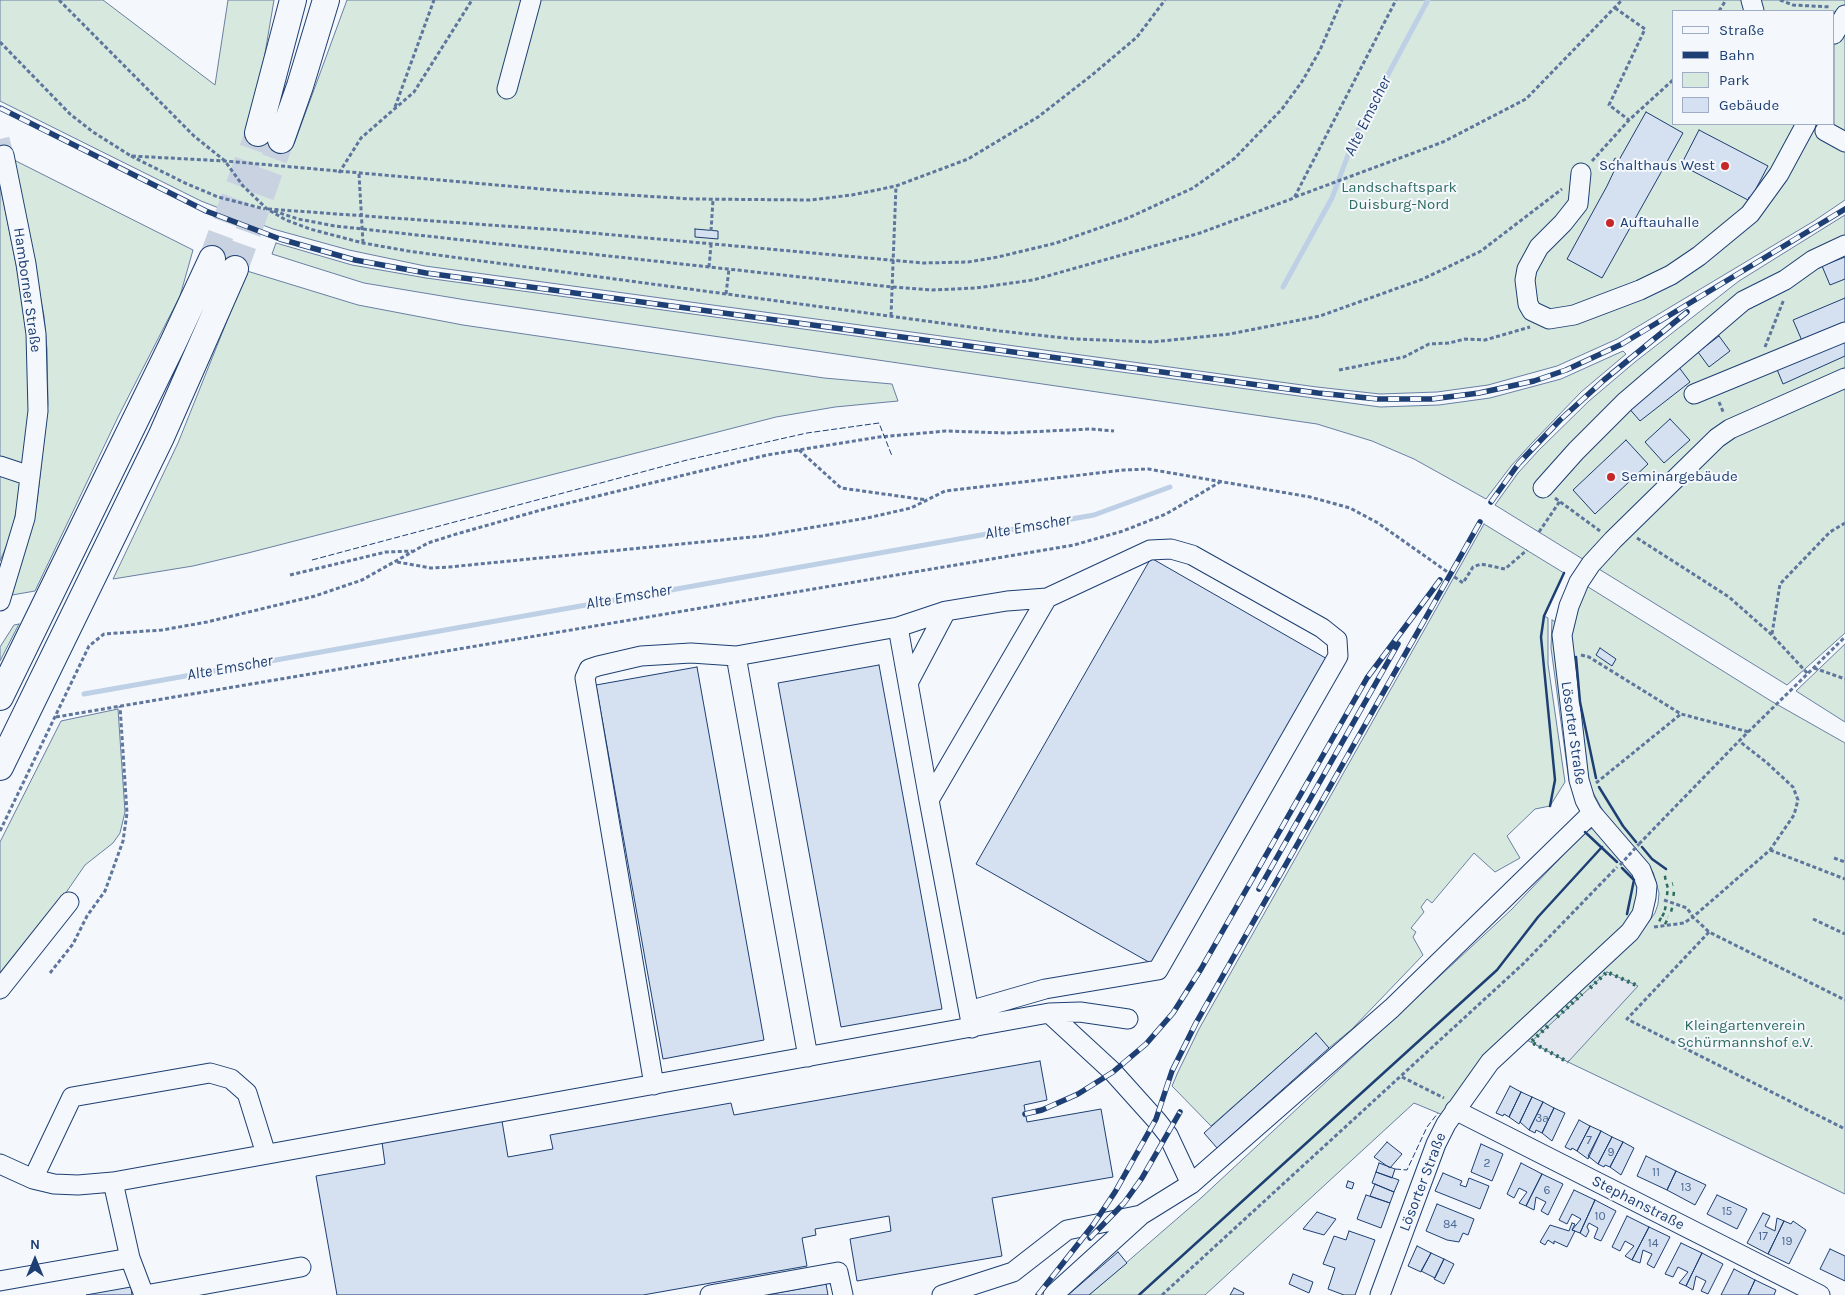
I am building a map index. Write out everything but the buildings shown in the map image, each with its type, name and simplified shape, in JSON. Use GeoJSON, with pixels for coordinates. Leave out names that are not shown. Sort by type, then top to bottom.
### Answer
{"type":"FeatureCollection","features":[{"type":"Feature","properties":{"kind":"highway"},"geometry":{"type":"LineString","coordinates":[[293,0],[269,136],[300,86],[326,0]]}},
{"type":"Feature","properties":{"kind":"highway"},"geometry":{"type":"LineString","coordinates":[[0,697],[165,360],[223,264],[162,437],[0,766]]}},
{"type":"Feature","properties":{"kind":"street"},"geometry":{"type":"LineString","coordinates":[[508,89],[531,0]]}},
{"type":"Feature","properties":{"kind":"street"},"geometry":{"type":"LineString","coordinates":[[1835,31],[1841,12]]}},
{"type":"Feature","properties":{"kind":"street"},"geometry":{"type":"LineString","coordinates":[[1581,173],[1578,204],[1563,223],[1539,247],[1528,269],[1526,280],[1528,304],[1532,311],[1549,319],[1559,319],[1574,315],[1640,290],[1671,275],[1699,256],[1750,214],[1779,174],[1805,125]]}},
{"type":"Feature","properties":{"kind":"street"},"geometry":{"type":"LineString","coordinates":[[1825,130],[1845,142]]}},
{"type":"Feature","properties":{"kind":"street","name":"Hamborner Straße"},"geometry":{"type":"LineString","coordinates":[[0,601],[25,518],[38,411],[36,334],[26,264],[4,155]]}},
{"type":"Feature","properties":{"kind":"street"},"geometry":{"type":"LineString","coordinates":[[1543,488],[1625,402],[1743,301],[1785,280],[1813,260],[1845,245]]}},
{"type":"Feature","properties":{"kind":"street"},"geometry":{"type":"LineString","coordinates":[[1694,394],[1845,332]]}},
{"type":"Feature","properties":{"kind":"street","name":"Lösorter Straße"},"geometry":{"type":"LineString","coordinates":[[1380,1295],[1452,1106],[1490,1062],[1630,932],[1642,914],[1647,886],[1641,870],[1592,813],[1585,800],[1579,780],[1562,635],[1568,606],[1580,582],[1591,564],[1618,535],[1702,452],[1730,429],[1845,378]]}},
{"type":"Feature","properties":{"kind":"street"},"geometry":{"type":"LineString","coordinates":[[0,466],[30,476]]}},
{"type":"Feature","properties":{"kind":"street"},"geometry":{"type":"LineString","coordinates":[[0,1164],[33,1180],[78,1185],[114,1182],[266,1154],[654,1085],[808,1057],[970,1019],[1045,990],[1158,970],[1338,656],[1337,640],[1322,628],[1192,555],[1171,549],[1150,550],[1047,598],[1008,601],[946,611],[898,627],[736,656],[691,653],[641,656],[589,669],[584,678],[654,1085]]}},
{"type":"Feature","properties":{"kind":"street"},"geometry":{"type":"LineString","coordinates":[[929,800],[1047,598]]}},
{"type":"Feature","properties":{"kind":"street"},"geometry":{"type":"LineString","coordinates":[[908,683],[946,611]]}},
{"type":"Feature","properties":{"kind":"street"},"geometry":{"type":"LineString","coordinates":[[898,627],[970,1019]]}},
{"type":"Feature","properties":{"kind":"street"},"geometry":{"type":"LineString","coordinates":[[736,656],[808,1057]]}},
{"type":"Feature","properties":{"kind":"street"},"geometry":{"type":"LineString","coordinates":[[1053,1295],[1141,1215],[1191,1184],[1413,988],[1592,813]]}},
{"type":"Feature","properties":{"kind":"street"},"geometry":{"type":"LineString","coordinates":[[0,989],[69,902]]}},
{"type":"Feature","properties":{"kind":"street"},"geometry":{"type":"LineString","coordinates":[[970,1019],[1080,1012],[1128,1019]]}},
{"type":"Feature","properties":{"kind":"street"},"geometry":{"type":"LineString","coordinates":[[1049,1013],[1134,1094],[1168,1135],[1191,1184]]}},
{"type":"Feature","properties":{"kind":"street"},"geometry":{"type":"LineString","coordinates":[[33,1180],[72,1097],[210,1073],[231,1079],[247,1093],[266,1154]]}},
{"type":"Feature","properties":{"kind":"street","name":"Stephanstraße"},"geometry":{"type":"LineString","coordinates":[[1452,1106],[1820,1295]]}},
{"type":"Feature","properties":{"kind":"street"},"geometry":{"type":"LineString","coordinates":[[114,1182],[130,1258],[145,1295],[302,1267]]}},
{"type":"Feature","properties":{"kind":"street"},"geometry":{"type":"LineString","coordinates":[[942,1295],[1013,1272],[1067,1230],[1141,1215]]}},
{"type":"Feature","properties":{"kind":"street"},"geometry":{"type":"LineString","coordinates":[[0,1281],[130,1258]]}},
{"type":"Feature","properties":{"kind":"street"},"geometry":{"type":"LineString","coordinates":[[710,1295],[838,1272],[843,1295]]}},
{"type":"Feature","properties":{"kind":"path"},"geometry":{"type":"LineString","coordinates":[[59,0],[194,136],[225,161],[243,186],[267,209],[286,220],[310,229],[363,244],[1074,339],[1152,342],[1230,334],[1320,316],[1423,279],[1481,251],[1543,206],[1581,173],[1629,120],[1672,81]]}},
{"type":"Feature","properties":{"kind":"path"},"geometry":{"type":"LineString","coordinates":[[395,109],[434,0]]}},
{"type":"Feature","properties":{"kind":"path"},"geometry":{"type":"LineString","coordinates":[[339,173],[361,138],[414,92],[472,0]]}},
{"type":"Feature","properties":{"kind":"path"},"geometry":{"type":"LineString","coordinates":[[131,156],[225,161],[339,173],[564,191],[713,200],[810,200],[852,196],[896,186],[968,159],[1038,117],[1136,37],[1164,0]]}},
{"type":"Feature","properties":{"kind":"path"},"geometry":{"type":"LineString","coordinates":[[267,209],[361,215],[894,260],[968,262],[1026,252],[1128,218],[1193,188],[1235,158],[1282,109],[1320,50],[1342,0]]}},
{"type":"Feature","properties":{"kind":"path"},"geometry":{"type":"LineString","coordinates":[[1294,198],[1396,0]]}},
{"type":"Feature","properties":{"kind":"path"},"geometry":{"type":"LineString","coordinates":[[0,42],[70,114],[93,132],[131,156],[218,197],[298,219],[362,229],[932,290],[976,288],[1033,280],[1200,233],[1323,189],[1369,169],[1443,142],[1526,99],[1622,0]]}},
{"type":"Feature","properties":{"kind":"path"},"geometry":{"type":"LineString","coordinates":[[1780,0],[1793,5],[1827,10]]}},
{"type":"Feature","properties":{"kind":"path"},"geometry":{"type":"LineString","coordinates":[[1615,8],[1645,29],[1609,105],[1629,120]]}},
{"type":"Feature","properties":{"kind":"path"},"geometry":{"type":"LineString","coordinates":[[359,174],[363,244]]}},
{"type":"Feature","properties":{"kind":"path"},"geometry":{"type":"LineString","coordinates":[[891,316],[896,186]]}},
{"type":"Feature","properties":{"kind":"path"},"geometry":{"type":"LineString","coordinates":[[711,231],[713,200]]}},
{"type":"Feature","properties":{"kind":"path"},"geometry":{"type":"LineString","coordinates":[[709,267],[711,244]]}},
{"type":"Feature","properties":{"kind":"path"},"geometry":{"type":"LineString","coordinates":[[726,294],[729,269]]}},
{"type":"Feature","properties":{"kind":"path"},"geometry":{"type":"LineString","coordinates":[[1757,368],[1778,310],[1786,296]]}},
{"type":"Feature","properties":{"kind":"path"},"geometry":{"type":"LineString","coordinates":[[1339,370],[1404,358],[1429,344],[1449,343],[1465,339],[1485,340],[1521,331],[1549,319]]}},
{"type":"Feature","properties":{"kind":"path"},"geometry":{"type":"LineString","coordinates":[[1713,387],[1730,429]]}},
{"type":"Feature","properties":{"kind":"path"},"geometry":{"type":"LineString","coordinates":[[0,831],[89,646],[104,634],[162,630],[315,596],[362,580],[412,551],[453,535],[548,508],[706,469],[798,450],[879,437],[946,431],[1006,433],[1091,429],[1114,431]]}},
{"type":"Feature","properties":{"kind":"path"},"geometry":{"type":"LineString","coordinates":[[798,450],[841,488],[928,500]]}},
{"type":"Feature","properties":{"kind":"path"},"geometry":{"type":"LineString","coordinates":[[396,562],[431,568],[467,566],[762,536],[867,518],[911,508],[945,491],[1106,472],[1148,469],[1301,495],[1350,508],[1378,523],[1462,583],[1473,567],[1487,565],[1500,570],[1505,569],[1527,550]]}},
{"type":"Feature","properties":{"kind":"path"},"geometry":{"type":"LineString","coordinates":[[55,718],[1074,545],[1123,531],[1166,514],[1220,482]]}},
{"type":"Feature","properties":{"kind":"path"},"geometry":{"type":"LineString","coordinates":[[1543,488],[1560,501],[1618,535],[1729,596],[1772,634],[1808,674]]}},
{"type":"Feature","properties":{"kind":"path"},"geometry":{"type":"LineString","coordinates":[[1539,532],[1560,501]]}},
{"type":"Feature","properties":{"kind":"path"},"geometry":{"type":"LineString","coordinates":[[1772,634],[1780,584],[1830,532],[1845,523]]}},
{"type":"Feature","properties":{"kind":"path"},"geometry":{"type":"LineString","coordinates":[[290,575],[386,552],[412,551]]}},
{"type":"Feature","properties":{"kind":"path"},"geometry":{"type":"LineString","coordinates":[[1162,1295],[1402,1077],[1523,964],[1739,741],[1845,637]]}},
{"type":"Feature","properties":{"kind":"path"},"geometry":{"type":"LineString","coordinates":[[1576,654],[1589,657],[1681,714],[1749,732]]}},
{"type":"Feature","properties":{"kind":"path"},"geometry":{"type":"LineString","coordinates":[[1814,668],[1845,679]]}},
{"type":"Feature","properties":{"kind":"path"},"geometry":{"type":"LineString","coordinates":[[50,973],[73,944],[87,916],[105,890],[123,841],[128,813],[120,706]]}},
{"type":"Feature","properties":{"kind":"path"},"geometry":{"type":"LineString","coordinates":[[1595,784],[1681,714]]}},
{"type":"Feature","properties":{"kind":"path"},"geometry":{"type":"LineString","coordinates":[[1652,928],[1684,923],[1693,918],[1770,850],[1794,815],[1798,800],[1793,787],[1786,779],[1739,741]]}},
{"type":"Feature","properties":{"kind":"path"},"geometry":{"type":"LineString","coordinates":[[1770,850],[1845,880]]}},
{"type":"Feature","properties":{"kind":"path"},"geometry":{"type":"LineString","coordinates":[[1834,858],[1845,862]]}},
{"type":"Feature","properties":{"kind":"path"},"geometry":{"type":"LineString","coordinates":[[1664,900],[1687,908],[1693,918],[1709,932],[1845,1000]]}},
{"type":"Feature","properties":{"kind":"path"},"geometry":{"type":"LineString","coordinates":[[1813,919],[1845,934]]}},
{"type":"Feature","properties":{"kind":"path"},"geometry":{"type":"LineString","coordinates":[[1709,932],[1627,1019],[1845,1129]]}},
{"type":"Feature","properties":{"kind":"path"},"geometry":{"type":"LineString","coordinates":[[1402,1077],[1452,1106]]}},
{"type":"Feature","properties":{"kind":"green space","name":"Landschaftspark Duisburg-Nord"},"geometry":{"type":"Polygon","coordinates":[[[0,0],[103,0],[215,85],[228,0],[274,0],[261,77],[246,127],[294,144],[347,0],[1845,0],[1845,200],[1814,221],[1617,339],[1557,366],[1488,385],[1437,392],[1380,394],[1317,387],[425,266],[349,250],[273,229],[201,201],[0,101],[0,0]]]}},
{"type":"Feature","properties":{"kind":"green space"},"geometry":{"type":"Polygon","coordinates":[[[14,160],[193,250],[180,296],[118,417],[35,591],[12,595],[37,502],[48,404],[44,316],[14,160]]]}},
{"type":"Feature","properties":{"kind":"green space"},"geometry":{"type":"Polygon","coordinates":[[[0,184],[28,324],[30,391],[26,456],[12,533],[0,561],[0,184]]]}},
{"type":"Feature","properties":{"kind":"green space"},"geometry":{"type":"Polygon","coordinates":[[[1845,215],[1845,633],[1787,685],[1495,505],[1518,473],[1539,450],[1589,401],[1635,362],[1739,281],[1845,215]]]}},
{"type":"Feature","properties":{"kind":"green space"},"geometry":{"type":"Polygon","coordinates":[[[276,243],[352,265],[426,278],[1380,407],[1439,405],[1490,398],[1561,379],[1623,351],[1626,354],[1581,392],[1511,466],[1486,499],[1414,459],[1372,441],[1317,424],[466,300],[364,283],[272,254],[276,243]]]}},
{"type":"Feature","properties":{"kind":"green space"},"geometry":{"type":"Polygon","coordinates":[[[247,271],[358,305],[463,325],[824,378],[892,384],[898,401],[835,407],[776,417],[248,553],[193,566],[113,579],[178,443],[247,271]]]}},
{"type":"Feature","properties":{"kind":"green space"},"geometry":{"type":"Polygon","coordinates":[[[1484,524],[1564,573],[1544,616],[1548,618],[1548,664],[1565,782],[1550,806],[1535,809],[1507,836],[1520,858],[1495,872],[1474,853],[1432,903],[1427,899],[1421,907],[1424,912],[1411,928],[1416,932],[1413,937],[1423,955],[1352,1029],[1329,1048],[1315,1034],[1211,1126],[1172,1086],[1178,1072],[1199,1029],[1484,524]]]}},
{"type":"Feature","properties":{"kind":"green space","name":"Kleingartenverein Schürmannshof e.V."},"geometry":{"type":"Polygon","coordinates":[[[1585,585],[1771,701],[1845,743],[1845,1194],[1568,1062],[1525,1039],[1644,928],[1655,913],[1658,904],[1659,893],[1653,872],[1608,820],[1590,787],[1570,666],[1571,628],[1585,585]]]}},
{"type":"Feature","properties":{"kind":"green space"},"geometry":{"type":"Polygon","coordinates":[[[1552,620],[1556,622],[1571,780],[1569,781],[1551,648],[1552,620]]]}},
{"type":"Feature","properties":{"kind":"green space"},"geometry":{"type":"Polygon","coordinates":[[[19,624],[0,661],[0,647],[14,625],[19,624]]]}},
{"type":"Feature","properties":{"kind":"green space"},"geometry":{"type":"Polygon","coordinates":[[[1845,644],[1845,722],[1796,691],[1845,644]]]}},
{"type":"Feature","properties":{"kind":"green space"},"geometry":{"type":"Polygon","coordinates":[[[118,709],[125,812],[120,833],[113,843],[85,865],[43,926],[0,977],[0,842],[61,721],[118,709]]]}},
{"type":"Feature","properties":{"kind":"green space"},"geometry":{"type":"Polygon","coordinates":[[[1595,827],[1636,874],[1639,897],[1629,922],[1443,1115],[1414,1103],[1205,1295],[1089,1295],[1201,1198],[1512,909],[1585,832],[1595,827]]]}},
{"type":"Feature","properties":{"kind":"shaded area"},"geometry":{"type":"Polygon","coordinates":[[[1607,972],[1638,986],[1568,1062],[1531,1042],[1607,972]]]}},
{"type":"Feature","properties":{"kind":"waterway","name":"Alte Emscher"},"geometry":{"type":"LineString","coordinates":[[1283,287],[1332,198],[1355,136],[1428,0]]}},
{"type":"Feature","properties":{"kind":"waterway","name":"Alte Emscher"},"geometry":{"type":"LineString","coordinates":[[84,694],[1094,515],[1170,487]]}},
{"type":"Feature","properties":{"kind":"tunnel"},"geometry":{"type":"LineString","coordinates":[[212,259],[258,133]]}},
{"type":"Feature","properties":{"kind":"tunnel"},"geometry":{"type":"LineString","coordinates":[[0,139],[4,155]]}},
{"type":"Feature","properties":{"kind":"tunnel"},"geometry":{"type":"LineString","coordinates":[[235,269],[281,140]]}},
{"type":"Feature","properties":{"kind":"railway"},"geometry":{"type":"LineString","coordinates":[[0,108],[206,211],[280,239],[355,260],[426,273],[1318,393],[1378,399],[1432,399],[1479,393],[1534,381],[1566,370],[1622,344],[1845,209]]}},
{"type":"Feature","properties":{"kind":"railway"},"geometry":{"type":"LineString","coordinates":[[1491,502],[1519,463],[1560,420],[1604,380],[1687,312]]}},
{"type":"Feature","properties":{"kind":"railway"},"geometry":{"type":"LineString","coordinates":[[1038,1295],[1093,1225],[1115,1192],[1156,1119],[1172,1071],[1196,1023],[1480,522]]}},
{"type":"Feature","properties":{"kind":"railway"},"geometry":{"type":"LineString","coordinates":[[1025,1114],[1042,1110],[1078,1094],[1113,1072],[1146,1044],[1173,1013],[1201,969],[1367,678],[1440,580]]}},
{"type":"Feature","properties":{"kind":"railway"},"geometry":{"type":"LineString","coordinates":[[1259,889],[1398,644]]}},
{"type":"Feature","properties":{"kind":"railway"},"geometry":{"type":"LineString","coordinates":[[1090,1238],[1124,1203],[1142,1178],[1180,1112]]}},
{"type":"Feature","properties":{"kind":"hedge"},"geometry":{"type":"LineString","coordinates":[[1664,878],[1670,877]]}},
{"type":"Feature","properties":{"kind":"hedge"},"geometry":{"type":"LineString","coordinates":[[1666,886],[1673,884]]}},
{"type":"Feature","properties":{"kind":"hedge"},"geometry":{"type":"LineString","coordinates":[[1666,893],[1676,894]]}},
{"type":"Feature","properties":{"kind":"hedge"},"geometry":{"type":"LineString","coordinates":[[1664,908],[1673,910]]}},
{"type":"Feature","properties":{"kind":"hedge"},"geometry":{"type":"LineString","coordinates":[[1662,914],[1668,917]]}},
{"type":"Feature","properties":{"kind":"hedge"},"geometry":{"type":"LineString","coordinates":[[1659,919],[1667,923]]}},
{"type":"Feature","properties":{"kind":"hedge"},"geometry":{"type":"LineString","coordinates":[[1590,988],[1607,972],[1638,986]]}},
{"type":"Feature","properties":{"kind":"hedge"},"geometry":{"type":"LineString","coordinates":[[1557,1017],[1582,994]]}},
{"type":"Feature","properties":{"kind":"hedge"},"geometry":{"type":"LineString","coordinates":[[1548,1026],[1531,1042],[1568,1062]]}},
{"type":"Feature","properties":{"kind":"fence"},"geometry":{"type":"LineString","coordinates":[[312,560],[687,460],[807,433],[879,423],[892,456]]}},
{"type":"Feature","properties":{"kind":"fence"},"geometry":{"type":"LineString","coordinates":[[1395,1169],[1407,1170],[1427,1127],[1438,1113]]}},
{"type":"Feature","properties":{"kind":"wall"},"geometry":{"type":"LineString","coordinates":[[1550,806],[1555,780],[1541,637],[1544,616],[1564,573]]}},
{"type":"Feature","properties":{"kind":"wall"},"geometry":{"type":"LineString","coordinates":[[1576,657],[1580,702],[1596,778]]}},
{"type":"Feature","properties":{"kind":"wall"},"geometry":{"type":"LineString","coordinates":[[1599,787],[1623,826],[1636,842]]}},
{"type":"Feature","properties":{"kind":"wall"},"geometry":{"type":"LineString","coordinates":[[1585,832],[1617,862]]}},
{"type":"Feature","properties":{"kind":"wall"},"geometry":{"type":"LineString","coordinates":[[1139,1295],[1497,970],[1538,917],[1602,847]]}},
{"type":"Feature","properties":{"kind":"wall"},"geometry":{"type":"LineString","coordinates":[[1642,847],[1652,859],[1666,869]]}},
{"type":"Feature","properties":{"kind":"wall"},"geometry":{"type":"LineString","coordinates":[[1622,868],[1634,880],[1627,914]]}},
{"type":"Feature","properties":{"kind":"place","name":"Schalthaus West"},"geometry":{"type":"Point","coordinates":[1725,166]}},
{"type":"Feature","properties":{"kind":"place","name":"Auftauhalle"},"geometry":{"type":"Point","coordinates":[1610,223]}},
{"type":"Feature","properties":{"kind":"place","name":"Seminargebäude"},"geometry":{"type":"Point","coordinates":[1611,477]}}]}
